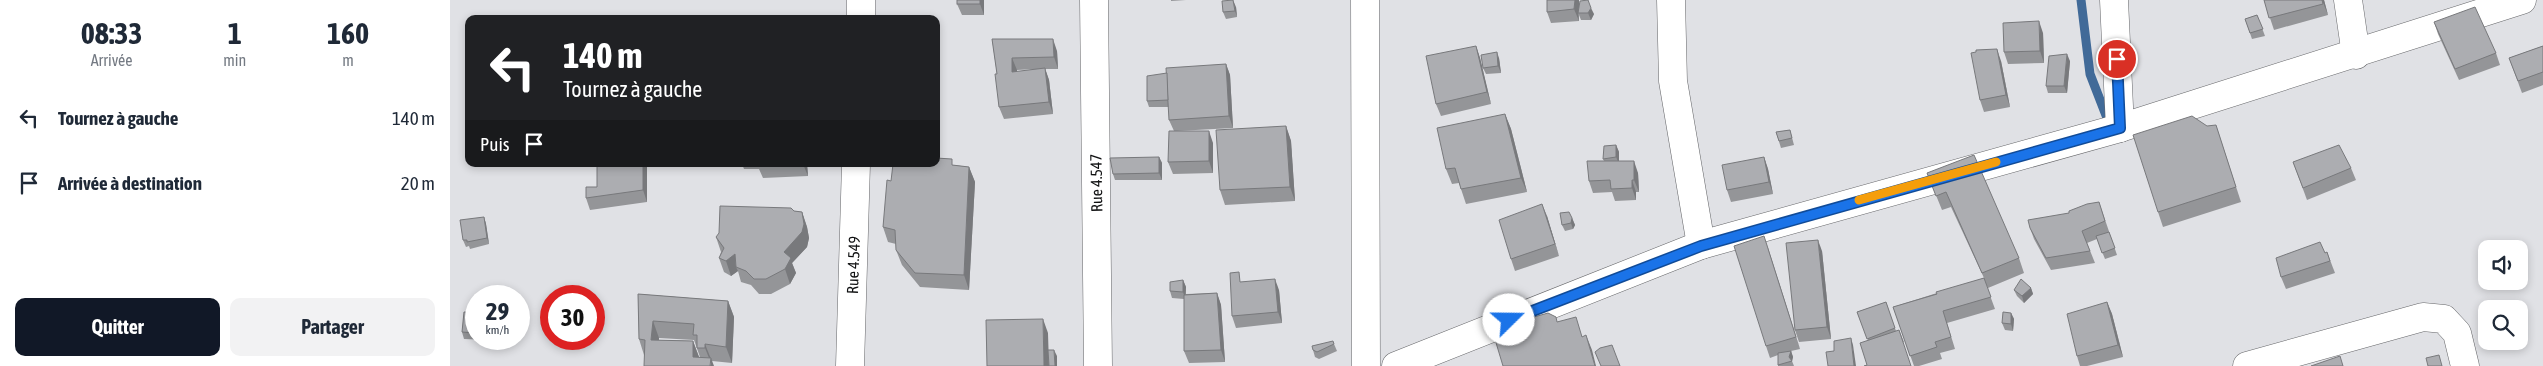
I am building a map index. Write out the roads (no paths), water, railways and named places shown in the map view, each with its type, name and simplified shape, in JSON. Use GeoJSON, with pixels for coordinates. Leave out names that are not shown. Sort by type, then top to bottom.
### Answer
{"type":"FeatureCollection","features":[{"type":"Feature","properties":{"kind":"street"},"geometry":{"type":"LineString","coordinates":[[861,15],[862,0]]}},
{"type":"Feature","properties":{"kind":"street","name":"Rue 4.547"},"geometry":{"type":"LineString","coordinates":[[1094,0],[1098,366]]}},
{"type":"Feature","properties":{"kind":"street"},"geometry":{"type":"LineString","coordinates":[[1365,0],[1366,366]]}},
{"type":"Feature","properties":{"kind":"street"},"geometry":{"type":"LineString","coordinates":[[1671,0],[1673,81],[1701,246]]}},
{"type":"Feature","properties":{"kind":"street"},"geometry":{"type":"LineString","coordinates":[[2114,0],[2120,128]]}},
{"type":"Feature","properties":{"kind":"street"},"geometry":{"type":"LineString","coordinates":[[2348,0],[2356,55]]}},
{"type":"Feature","properties":{"kind":"street"},"geometry":{"type":"LineString","coordinates":[[1396,366],[1701,246],[2120,128],[2356,55],[2522,0]]}},
{"type":"Feature","properties":{"kind":"street","name":"Rue 4.549"},"geometry":{"type":"LineString","coordinates":[[850,366],[856,167]]}},
{"type":"Feature","properties":{"kind":"street"},"geometry":{"type":"LineString","coordinates":[[2247,366],[2423,317],[2444,318],[2457,333],[2465,366]]}},
{"type":"Feature","properties":{"kind":"waterway"},"geometry":{"type":"LineString","coordinates":[[2081,0],[2090,74],[2109,123]]}}]}
